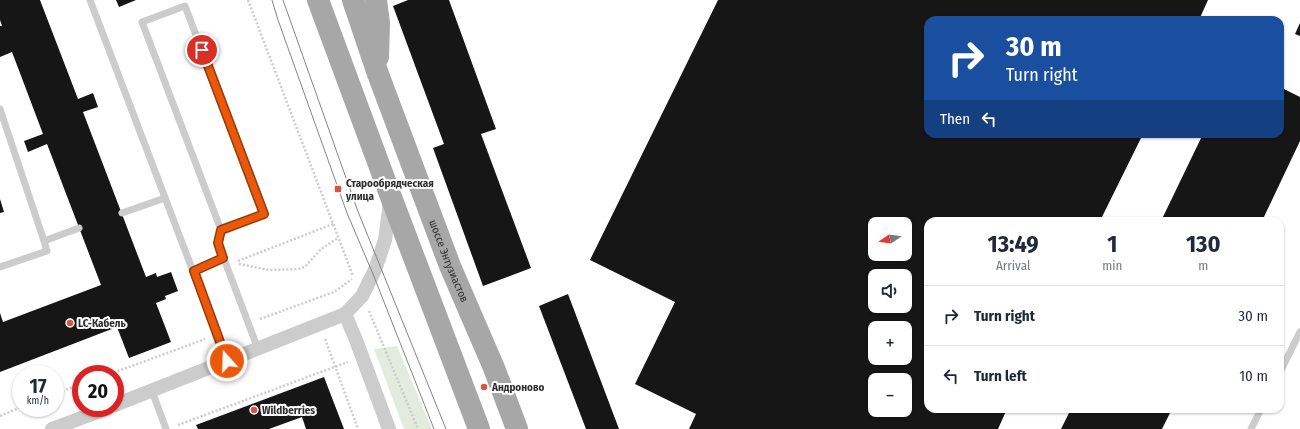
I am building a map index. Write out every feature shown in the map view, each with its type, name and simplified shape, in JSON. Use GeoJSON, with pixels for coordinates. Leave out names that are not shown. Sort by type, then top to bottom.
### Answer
{"type":"FeatureCollection","features":[{"type":"Feature","properties":{"kind":"main road"},"geometry":{"type":"LineString","coordinates":[[306,0],[339,57]]}},
{"type":"Feature","properties":{"kind":"main road"},"geometry":{"type":"LineString","coordinates":[[318,0],[390,197],[479,429]]}},
{"type":"Feature","properties":{"kind":"main road","name":"шоссе Энтузиастов"},"geometry":{"type":"LineString","coordinates":[[353,0],[378,74],[450,266],[494,368],[517,429]]}},
{"type":"Feature","properties":{"kind":"main road"},"geometry":{"type":"LineString","coordinates":[[376,0],[379,23],[378,74]]}},
{"type":"Feature","properties":{"kind":"street"},"geometry":{"type":"LineString","coordinates":[[124,402],[345,314],[362,296],[374,270],[385,240],[390,197]]}},
{"type":"Feature","properties":{"kind":"street"},"geometry":{"type":"LineString","coordinates":[[345,314],[389,429]]}},
{"type":"Feature","properties":{"kind":"street"},"geometry":{"type":"LineString","coordinates":[[52,429],[84,417]]}},
{"type":"Feature","properties":{"kind":"lane"},"geometry":{"type":"LineString","coordinates":[[90,0],[227,361]]}},
{"type":"Feature","properties":{"kind":"lane"},"geometry":{"type":"LineString","coordinates":[[221,230],[264,214],[185,6],[142,22],[221,230],[218,243],[258,349]]}},
{"type":"Feature","properties":{"kind":"lane"},"geometry":{"type":"LineString","coordinates":[[0,109],[47,251],[0,267]]}},
{"type":"Feature","properties":{"kind":"lane"},"geometry":{"type":"LineString","coordinates":[[122,213],[165,198]]}},
{"type":"Feature","properties":{"kind":"lane"},"geometry":{"type":"LineString","coordinates":[[44,241],[79,228]]}},
{"type":"Feature","properties":{"kind":"lane"},"geometry":{"type":"LineString","coordinates":[[194,271],[223,258]]}},
{"type":"Feature","properties":{"kind":"lane"},"geometry":{"type":"LineString","coordinates":[[1284,364],[1300,332]]}},
{"type":"Feature","properties":{"kind":"lane"},"geometry":{"type":"LineString","coordinates":[[152,391],[166,429]]}},
{"type":"Feature","properties":{"kind":"lane"},"geometry":{"type":"LineString","coordinates":[[1251,429],[1260,413]]}},
{"type":"Feature","properties":{"kind":"path"},"geometry":{"type":"LineString","coordinates":[[248,0],[338,238],[418,429]]}},
{"type":"Feature","properties":{"kind":"path"},"geometry":{"type":"LineString","coordinates":[[333,224],[234,262],[269,270],[298,269],[305,266],[321,249],[338,238]]}},
{"type":"Feature","properties":{"kind":"path"},"geometry":{"type":"LineString","coordinates":[[248,323],[334,292],[354,277]]}},
{"type":"Feature","properties":{"kind":"path"},"geometry":{"type":"LineString","coordinates":[[124,369],[218,334]]}},
{"type":"Feature","properties":{"kind":"path"},"geometry":{"type":"LineString","coordinates":[[324,335],[358,429]]}},
{"type":"Feature","properties":{"kind":"path"},"geometry":{"type":"LineString","coordinates":[[381,352],[386,351]]}},
{"type":"Feature","properties":{"kind":"path"},"geometry":{"type":"LineString","coordinates":[[173,426],[335,366],[353,361]]}},
{"type":"Feature","properties":{"kind":"path"},"geometry":{"type":"LineString","coordinates":[[0,416],[12,411]]}},
{"type":"Feature","properties":{"kind":"shaded area"},"geometry":{"type":"Polygon","coordinates":[[[397,346],[432,429],[404,429],[374,349],[397,346]]]}},
{"type":"Feature","properties":{"kind":"building"},"geometry":{"type":"Polygon","coordinates":[[[0,0],[40,0],[78,99],[93,93],[98,107],[83,112],[146,277],[156,273],[157,277],[171,272],[178,291],[165,296],[166,299],[156,303],[171,342],[129,358],[117,327],[18,365],[12,365],[12,367],[0,372],[0,313],[3,322],[101,285],[47,144],[28,152],[24,141],[43,134],[12,52],[0,57],[0,26],[2,26],[0,20],[0,0]]]}},
{"type":"Feature","properties":{"kind":"building"},"geometry":{"type":"Polygon","coordinates":[[[116,0],[136,0],[119,7],[116,0]]]}},
{"type":"Feature","properties":{"kind":"building"},"geometry":{"type":"Polygon","coordinates":[[[408,0],[449,0],[496,129],[481,134],[531,268],[483,286],[433,148],[444,144],[393,6],[408,0]]]}},
{"type":"Feature","properties":{"kind":"building"},"geometry":{"type":"Polygon","coordinates":[[[718,0],[1208,0],[1201,16],[924,16],[924,138],[1141,138],[1102,217],[924,217],[924,413],[1005,413],[998,429],[689,429],[696,414],[635,384],[675,302],[590,260],[718,0]]]}},
{"type":"Feature","properties":{"kind":"building"},"geometry":{"type":"Polygon","coordinates":[[[1300,23],[1300,36],[1295,34],[1300,23]]]}},
{"type":"Feature","properties":{"kind":"building"},"geometry":{"type":"Polygon","coordinates":[[[1284,89],[1300,97],[1300,141],[1264,217],[1163,217],[1201,138],[1284,138],[1284,89]]]}},
{"type":"Feature","properties":{"kind":"building"},"geometry":{"type":"Polygon","coordinates":[[[0,199],[4,212],[0,213],[0,199]]]}},
{"type":"Feature","properties":{"kind":"building"},"geometry":{"type":"Polygon","coordinates":[[[568,294],[619,429],[586,429],[539,306],[568,294]]]}},
{"type":"Feature","properties":{"kind":"building"},"geometry":{"type":"Polygon","coordinates":[[[324,377],[344,429],[306,429],[302,417],[269,429],[198,429],[196,425],[324,377]]]}},
{"type":"Feature","properties":{"kind":"building"},"geometry":{"type":"Polygon","coordinates":[[[1069,413],[1170,413],[1162,429],[1061,429],[1069,413]]]}},
{"type":"Feature","properties":{"kind":"tram line"},"geometry":{"type":"LineString","coordinates":[[272,0],[347,213],[373,274],[434,429]]}},
{"type":"Feature","properties":{"kind":"tram line"},"geometry":{"type":"LineString","coordinates":[[283,0],[357,209],[446,429]]}},
{"type":"Feature","properties":{"kind":"place","name":"Старообрядческая улица"},"geometry":{"type":"Point","coordinates":[338,189]}},
{"type":"Feature","properties":{"kind":"place","name":"LC-Кабель"},"geometry":{"type":"Point","coordinates":[70,323]}},
{"type":"Feature","properties":{"kind":"place","name":"Андроново"},"geometry":{"type":"Point","coordinates":[484,387]}},
{"type":"Feature","properties":{"kind":"place","name":"Wildberries"},"geometry":{"type":"Point","coordinates":[254,410]}},
{"type":"Feature","properties":{"kind":"route"},"geometry":{"type":"LineString","coordinates":[[202,50],[264,214],[221,230],[218,243],[223,258],[194,271],[227,361]]}}]}
